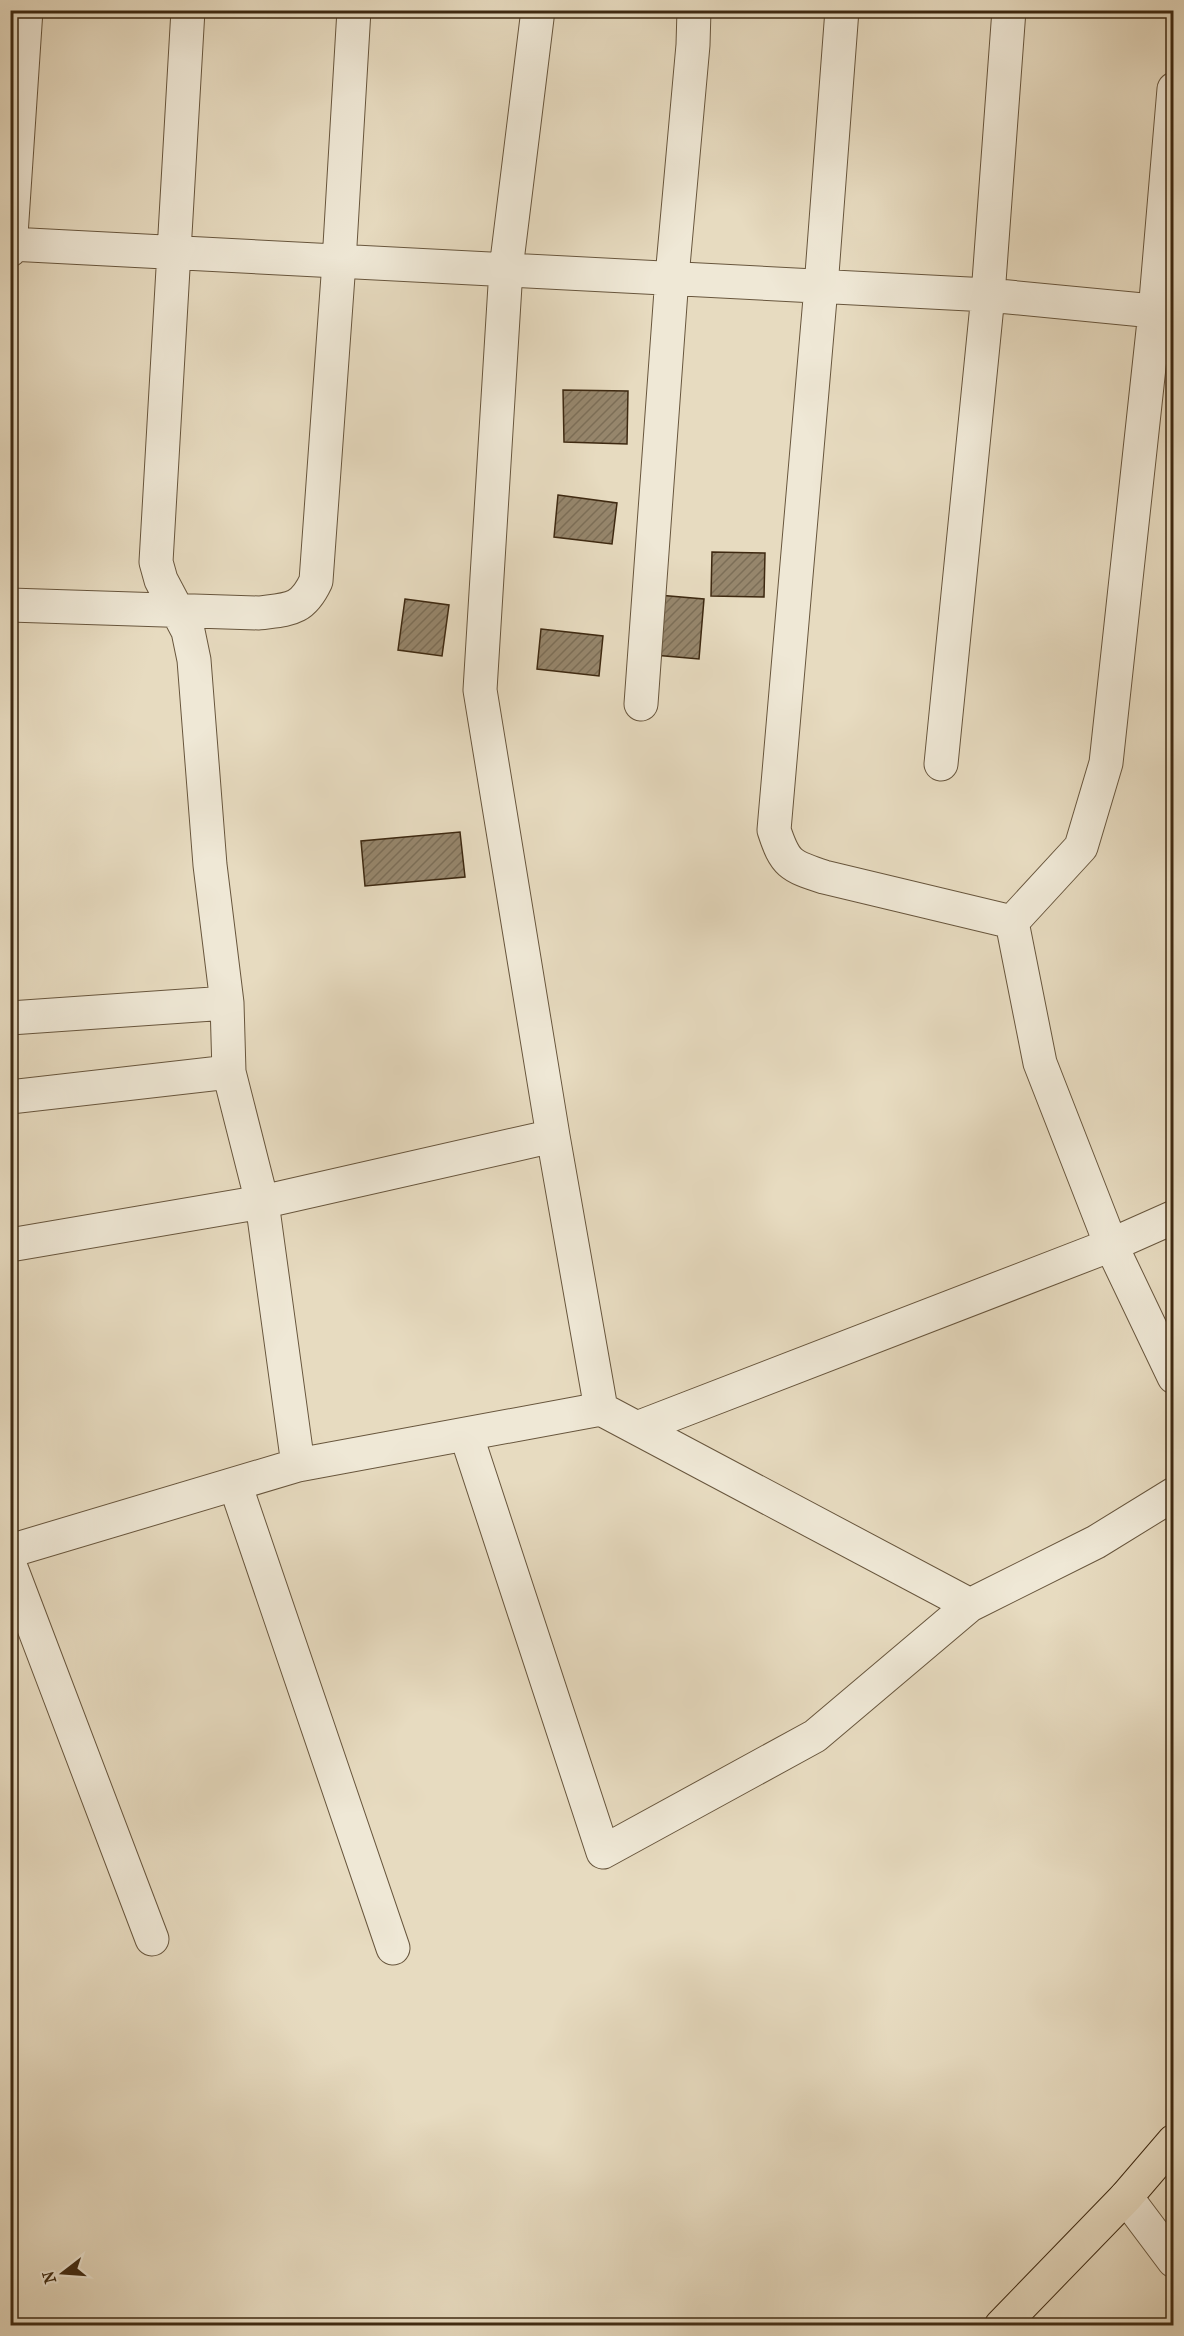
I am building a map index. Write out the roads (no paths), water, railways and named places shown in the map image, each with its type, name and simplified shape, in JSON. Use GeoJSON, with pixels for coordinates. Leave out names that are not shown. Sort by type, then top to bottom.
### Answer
{"type":"FeatureCollection","features":[{"type":"Feature","properties":{"kind":"main road"},"geometry":{"type":"LineString","coordinates":[[1001,2325],[1126,2197],[1173,2141]]}},
{"type":"Feature","properties":{"kind":"street"},"geometry":{"type":"LineString","coordinates":[[10,250],[26,10]]}},
{"type":"Feature","properties":{"kind":"street"},"geometry":{"type":"LineString","coordinates":[[188,10],[156,562],[161,580],[188,631],[194,660],[210,865],[227,1003],[229,1072],[262,1202],[298,1465]]}},
{"type":"Feature","properties":{"kind":"street"},"geometry":{"type":"LineString","coordinates":[[10,605],[259,613],[290,609],[308,598],[315,581],[339,262],[354,10]]}},
{"type":"Feature","properties":{"kind":"street"},"geometry":{"type":"LineString","coordinates":[[538,10],[506,269],[480,690],[553,1136],[602,1409]]}},
{"type":"Feature","properties":{"kind":"street"},"geometry":{"type":"LineString","coordinates":[[641,704],[694,10]]}},
{"type":"Feature","properties":{"kind":"street"},"geometry":{"type":"LineString","coordinates":[[842,10],[821,287],[774,830],[782,855],[797,868],[824,877],[1012,922]]}},
{"type":"Feature","properties":{"kind":"street"},"geometry":{"type":"LineString","coordinates":[[941,764],[988,295],[1010,10]]}},
{"type":"Feature","properties":{"kind":"street"},"geometry":{"type":"LineString","coordinates":[[1012,922],[1081,847],[1106,763],[1164,313],[1173,89]]}},
{"type":"Feature","properties":{"kind":"street"},"geometry":{"type":"LineString","coordinates":[[11,244],[988,295],[1164,313]]}},
{"type":"Feature","properties":{"kind":"street"},"geometry":{"type":"LineString","coordinates":[[1012,922],[1040,1063],[1111,1245],[1173,1377]]}},
{"type":"Feature","properties":{"kind":"street"},"geometry":{"type":"LineString","coordinates":[[10,1018],[227,1003]]}},
{"type":"Feature","properties":{"kind":"street"},"geometry":{"type":"LineString","coordinates":[[10,1097],[229,1072]]}},
{"type":"Feature","properties":{"kind":"street"},"geometry":{"type":"LineString","coordinates":[[10,1245],[262,1202],[553,1136]]}},
{"type":"Feature","properties":{"kind":"street"},"geometry":{"type":"LineString","coordinates":[[637,1428],[1111,1245],[1173,1217]]}},
{"type":"Feature","properties":{"kind":"street"},"geometry":{"type":"LineString","coordinates":[[10,1551],[298,1465],[602,1409],[970,1605]]}},
{"type":"Feature","properties":{"kind":"street"},"geometry":{"type":"LineString","coordinates":[[466,1434],[603,1852],[815,1736],[970,1605],[1096,1542],[1173,1494]]}},
{"type":"Feature","properties":{"kind":"street"},"geometry":{"type":"LineString","coordinates":[[235,1484],[393,1948]]}},
{"type":"Feature","properties":{"kind":"street"},"geometry":{"type":"LineString","coordinates":[[10,1565],[152,1939]]}},
{"type":"Feature","properties":{"kind":"street"},"geometry":{"type":"LineString","coordinates":[[1126,2197],[1173,2261]]}}]}
